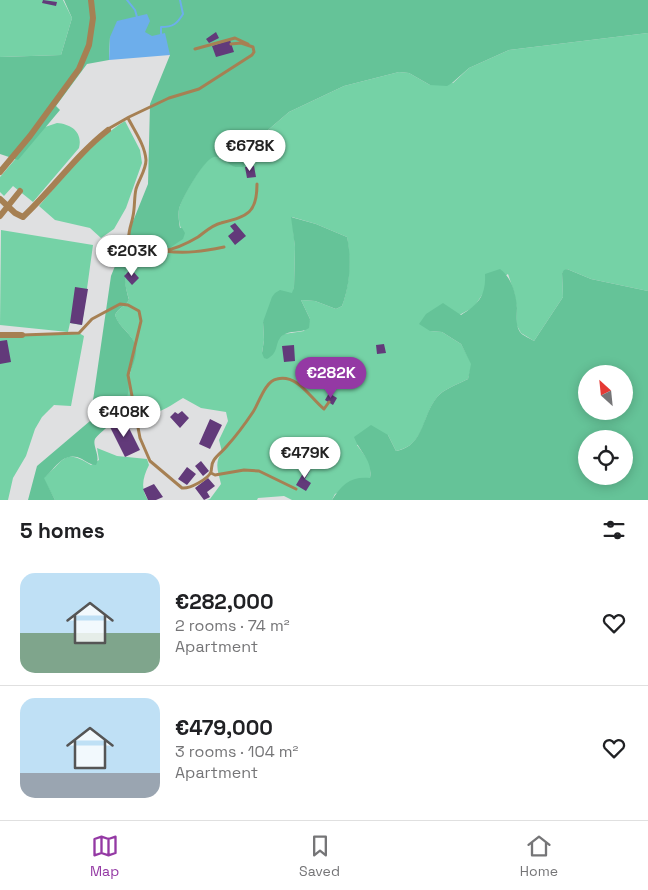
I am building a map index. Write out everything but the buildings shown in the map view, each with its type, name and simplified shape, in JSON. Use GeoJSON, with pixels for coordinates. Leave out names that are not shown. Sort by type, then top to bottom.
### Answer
{"type":"FeatureCollection","features":[{"type":"Feature","properties":{"kind":"street"},"geometry":{"type":"LineString","coordinates":[[0,172],[30,136],[79,69],[90,45],[91,0]]}},
{"type":"Feature","properties":{"kind":"street"},"geometry":{"type":"LineString","coordinates":[[0,199],[23,217],[94,140],[108,130]]}},
{"type":"Feature","properties":{"kind":"street"},"geometry":{"type":"LineString","coordinates":[[0,216],[20,191]]}},
{"type":"Feature","properties":{"kind":"street"},"geometry":{"type":"LineString","coordinates":[[0,335],[22,335]]}},
{"type":"Feature","properties":{"kind":"lane"},"geometry":{"type":"LineString","coordinates":[[108,130],[169,98],[199,89],[254,52],[253,47],[245,41],[235,38],[195,49]]}},
{"type":"Feature","properties":{"kind":"lane"},"geometry":{"type":"LineString","coordinates":[[231,44],[241,43],[253,47]]}},
{"type":"Feature","properties":{"kind":"lane"},"geometry":{"type":"LineString","coordinates":[[128,118],[144,150],[146,161],[136,189],[129,238],[131,243],[146,250],[186,253],[224,247]]}},
{"type":"Feature","properties":{"kind":"lane"},"geometry":{"type":"LineString","coordinates":[[162,251],[187,243],[218,223],[245,217],[250,212],[257,194],[257,184]]}},
{"type":"Feature","properties":{"kind":"lane"},"geometry":{"type":"LineString","coordinates":[[22,335],[80,333],[92,319],[120,304],[137,309],[141,314],[141,321],[128,376],[140,438],[150,461],[182,488],[190,488],[211,473],[214,460],[237,434],[253,412],[269,384],[274,380],[282,379],[298,383],[305,388],[312,400],[324,409],[329,402]]}},
{"type":"Feature","properties":{"kind":"lane"},"geometry":{"type":"LineString","coordinates":[[211,473],[215,475],[244,470],[258,471],[296,489]]}},
{"type":"Feature","properties":{"kind":"green space"},"geometry":{"type":"Polygon","coordinates":[[[0,0],[63,0],[72,18],[61,55],[0,57],[0,0]]]}},
{"type":"Feature","properties":{"kind":"green space"},"geometry":{"type":"Polygon","coordinates":[[[64,0],[648,0],[648,33],[509,50],[469,68],[447,86],[430,85],[409,73],[399,72],[344,86],[289,112],[268,130],[252,157],[243,167],[235,167],[217,157],[210,159],[194,180],[179,209],[180,228],[185,233],[183,239],[152,266],[132,265],[126,271],[125,283],[129,300],[115,315],[134,342],[136,353],[130,373],[126,400],[111,422],[95,439],[98,458],[96,465],[77,457],[67,457],[44,478],[55,500],[28,500],[37,466],[90,421],[111,276],[148,184],[150,104],[170,55],[155,39],[144,33],[110,37],[109,60],[87,64],[56,106],[60,110],[18,160],[0,154],[0,57],[61,55],[72,18],[64,0]]]}},
{"type":"Feature","properties":{"kind":"green space"},"geometry":{"type":"Polygon","coordinates":[[[648,33],[648,291],[591,279],[567,269],[562,273],[563,297],[534,341],[521,333],[516,324],[517,309],[508,274],[486,289],[474,307],[430,331],[442,332],[461,344],[472,364],[468,379],[440,394],[429,410],[419,435],[406,448],[396,451],[388,435],[357,445],[371,464],[370,478],[335,494],[332,500],[292,500],[284,496],[258,498],[257,500],[207,500],[210,499],[221,484],[217,467],[222,452],[219,440],[228,421],[226,412],[201,408],[183,398],[161,411],[149,414],[138,411],[126,399],[135,348],[131,337],[115,315],[129,300],[125,285],[125,274],[128,266],[139,264],[149,267],[181,229],[179,209],[181,204],[188,188],[210,158],[214,156],[219,157],[236,167],[252,157],[268,130],[289,112],[344,86],[399,72],[409,73],[430,85],[453,83],[469,68],[509,50],[648,33]],[[292,217],[295,247],[293,293],[263,322],[264,340],[262,353],[284,334],[304,331],[310,319],[301,300],[315,301],[336,309],[342,306],[349,272],[347,237],[316,224],[292,217]]]}},
{"type":"Feature","properties":{"kind":"green space"},"geometry":{"type":"Polygon","coordinates":[[[125,121],[140,150],[142,163],[126,208],[114,229],[101,238],[90,228],[55,220],[39,206],[90,149],[125,121]]]}},
{"type":"Feature","properties":{"kind":"green space"},"geometry":{"type":"Polygon","coordinates":[[[57,123],[67,125],[75,130],[79,137],[79,148],[33,202],[13,186],[4,196],[0,192],[0,177],[42,128],[57,123]]]}},
{"type":"Feature","properties":{"kind":"green space"},"geometry":{"type":"Polygon","coordinates":[[[291,217],[316,224],[347,237],[350,263],[348,281],[342,306],[336,309],[315,301],[301,300],[310,319],[309,328],[282,336],[274,353],[267,359],[264,358],[262,353],[264,340],[263,322],[272,297],[280,290],[292,293],[294,287],[295,247],[291,217]]]}},
{"type":"Feature","properties":{"kind":"green space"},"geometry":{"type":"Polygon","coordinates":[[[1,230],[93,245],[82,325],[70,323],[68,332],[0,325],[1,230]]]}},
{"type":"Feature","properties":{"kind":"green space"},"geometry":{"type":"Polygon","coordinates":[[[500,269],[508,277],[516,297],[518,329],[523,335],[534,341],[563,297],[562,273],[564,270],[567,269],[591,279],[648,291],[648,500],[332,500],[343,485],[348,482],[357,478],[370,478],[370,466],[354,437],[371,425],[388,435],[396,451],[406,448],[418,436],[429,410],[440,394],[468,379],[471,364],[461,344],[442,332],[430,331],[419,324],[426,314],[443,303],[461,315],[477,303],[483,293],[485,274],[500,269]]]}},
{"type":"Feature","properties":{"kind":"green space"},"geometry":{"type":"Polygon","coordinates":[[[79,333],[84,336],[71,406],[54,405],[42,417],[35,429],[26,456],[13,478],[8,500],[0,500],[0,335],[79,333]]]}},
{"type":"Feature","properties":{"kind":"green space"},"geometry":{"type":"Polygon","coordinates":[[[97,448],[117,456],[147,459],[149,465],[143,487],[148,500],[55,500],[43,478],[60,462],[69,457],[74,457],[91,465],[99,460],[97,448]]]}},
{"type":"Feature","properties":{"kind":"water"},"geometry":{"type":"Polygon","coordinates":[[[147,14],[150,21],[145,32],[152,36],[165,33],[170,55],[109,60],[110,37],[117,21],[147,14]]]}},
{"type":"Feature","properties":{"kind":"waterway"},"geometry":{"type":"LineString","coordinates":[[127,0],[135,10],[137,17]]}},
{"type":"Feature","properties":{"kind":"waterway"},"geometry":{"type":"LineString","coordinates":[[161,34],[161,27],[174,24],[183,14],[180,0]]}}]}
